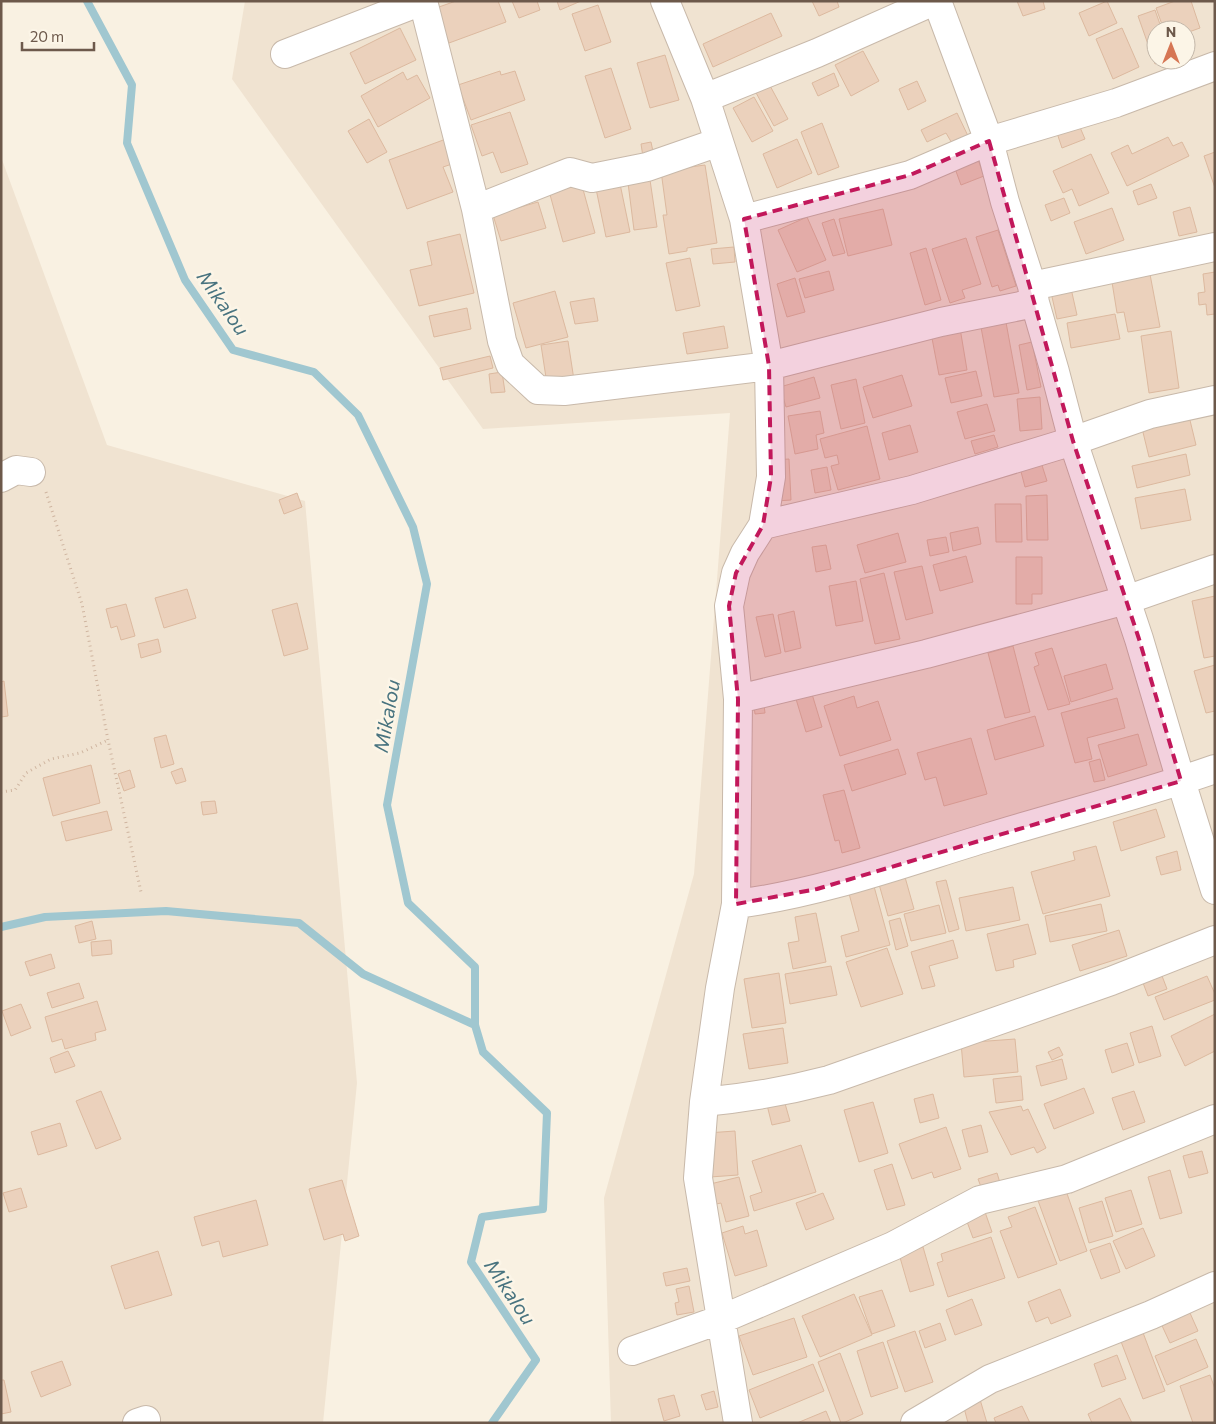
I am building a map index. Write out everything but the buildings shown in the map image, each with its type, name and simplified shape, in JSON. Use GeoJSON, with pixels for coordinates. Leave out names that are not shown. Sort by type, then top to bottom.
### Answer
{"type":"FeatureCollection","features":[{"type":"Feature","properties":{"kind":"street"},"geometry":{"type":"LineString","coordinates":[[285,54],[422,1],[476,209],[502,341],[510,364],[538,390],[564,391],[769,366],[941,322],[1033,295],[1215,247]]}},
{"type":"Feature","properties":{"kind":"street"},"geometry":{"type":"LineString","coordinates":[[665,1],[705,98],[744,219],[769,366],[771,477],[763,525],[736,573],[729,606],[738,698],[736,904],[720,988],[704,1102],[698,1178],[738,1423]]}},
{"type":"Feature","properties":{"kind":"street"},"geometry":{"type":"LineString","coordinates":[[705,98],[817,53],[936,1],[989,141],[1005,202],[1056,372],[1073,441],[1126,600],[1215,890]]}},
{"type":"Feature","properties":{"kind":"street"},"geometry":{"type":"LineString","coordinates":[[744,219],[910,175],[989,141],[1116,103],[1215,66]]}},
{"type":"Feature","properties":{"kind":"street"},"geometry":{"type":"LineString","coordinates":[[476,209],[570,172],[592,178],[647,167],[719,142]]}},
{"type":"Feature","properties":{"kind":"street"},"geometry":{"type":"LineString","coordinates":[[763,525],[912,490],[1073,441],[1150,414],[1215,400]]}},
{"type":"Feature","properties":{"kind":"street"},"geometry":{"type":"LineString","coordinates":[[1,478],[16,470],[31,472]]}},
{"type":"Feature","properties":{"kind":"street"},"geometry":{"type":"LineString","coordinates":[[738,698],[926,654],[1126,600],[1215,569]]}},
{"type":"Feature","properties":{"kind":"street"},"geometry":{"type":"LineString","coordinates":[[736,904],[761,901],[817,889],[1003,832],[1181,781],[1215,769]]}},
{"type":"Feature","properties":{"kind":"street"},"geometry":{"type":"LineString","coordinates":[[704,1102],[739,1099],[786,1091],[828,1080],[1110,981],[1215,940]]}},
{"type":"Feature","properties":{"kind":"street"},"geometry":{"type":"LineString","coordinates":[[632,1351],[722,1319],[893,1246],[980,1200],[1067,1179],[1215,1119]]}},
{"type":"Feature","properties":{"kind":"street"},"geometry":{"type":"LineString","coordinates":[[915,1423],[990,1379],[1151,1315],[1215,1286]]}},
{"type":"Feature","properties":{"kind":"path"},"geometry":{"type":"LineString","coordinates":[[31,472],[44,484],[50,509],[82,604],[108,740],[141,892]]}},
{"type":"Feature","properties":{"kind":"path"},"geometry":{"type":"LineString","coordinates":[[1,792],[15,790],[26,773],[51,759],[80,753],[108,740]]}},
{"type":"Feature","properties":{"kind":"highlighted area"},"geometry":{"type":"Polygon","coordinates":[[[989,141],[1073,441],[1139,639],[1181,781],[817,889],[736,904],[738,699],[729,606],[736,573],[763,525],[771,477],[769,366],[744,219],[910,175],[989,141]]]}},
{"type":"Feature","properties":{"kind":"shaded area"},"geometry":{"type":"Polygon","coordinates":[[[245,1],[1215,1],[1215,1423],[611,1423],[604,1198],[694,874],[730,413],[483,429],[232,79],[245,1]]]}},
{"type":"Feature","properties":{"kind":"shaded area"},"geometry":{"type":"Polygon","coordinates":[[[1,157],[107,445],[305,501],[357,1083],[323,1423],[1,1423],[1,157]]]}},
{"type":"Feature","properties":{"kind":"waterway","name":"Mikalou"},"geometry":{"type":"LineString","coordinates":[[87,1],[132,85],[127,143],[185,280],[233,350],[314,372],[358,415],[413,527],[427,584],[387,805],[408,903],[475,967],[475,1025],[483,1052],[547,1113],[543,1209],[482,1217],[471,1262],[536,1360],[492,1423]]}},
{"type":"Feature","properties":{"kind":"waterway"},"geometry":{"type":"LineString","coordinates":[[1,927],[45,917],[166,911],[299,923],[363,974],[475,1025]]}}]}
